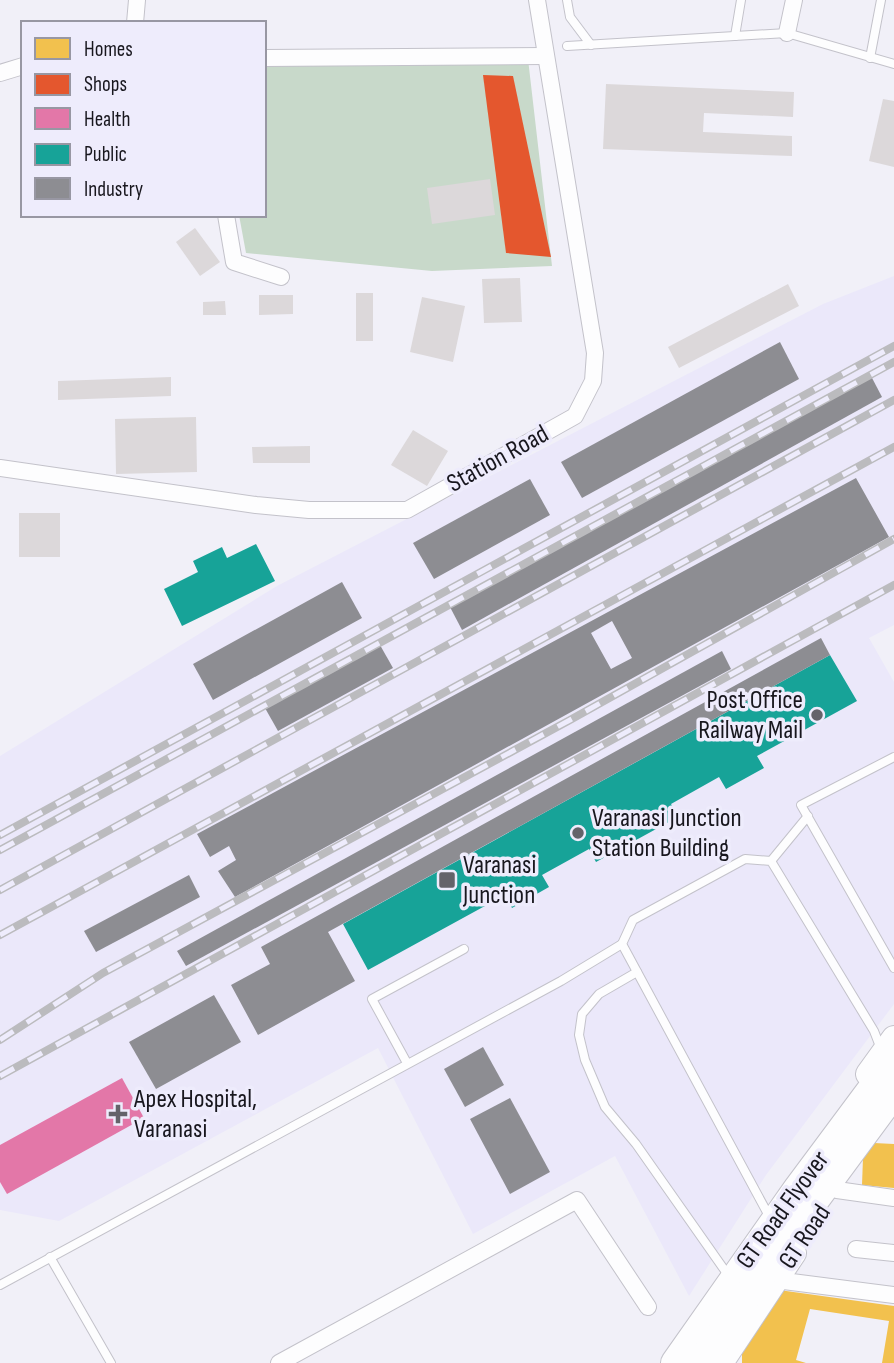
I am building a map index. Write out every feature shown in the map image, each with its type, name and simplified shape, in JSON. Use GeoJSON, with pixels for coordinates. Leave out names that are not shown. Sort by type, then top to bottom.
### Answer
{"type":"FeatureCollection","features":[{"type":"Feature","properties":{"kind":"highway","name":"GT Road Flyover"},"geometry":{"type":"LineString","coordinates":[[675,1363],[890,1050]]}},
{"type":"Feature","properties":{"kind":"highway","name":"GT Road Flyover"},"geometry":{"type":"LineString","coordinates":[[701,1363],[814,1200],[894,1093]]}},
{"type":"Feature","properties":{"kind":"main road","name":"GT Road"},"geometry":{"type":"LineString","coordinates":[[663,1363],[890,1050]]}},
{"type":"Feature","properties":{"kind":"main road","name":"GT Road"},"geometry":{"type":"LineString","coordinates":[[721,1363],[863,1152],[894,1114]]}},
{"type":"Feature","properties":{"kind":"street"},"geometry":{"type":"LineString","coordinates":[[135,21],[137,0]]}},
{"type":"Feature","properties":{"kind":"street","name":"Station Road"},"geometry":{"type":"LineString","coordinates":[[0,468],[256,505],[309,510],[407,510],[575,416],[593,382],[595,353],[544,56],[537,0]]}},
{"type":"Feature","properties":{"kind":"street"},"geometry":{"type":"LineString","coordinates":[[787,33],[793,0]]}},
{"type":"Feature","properties":{"kind":"street"},"geometry":{"type":"LineString","coordinates":[[266,58],[544,56]]}},
{"type":"Feature","properties":{"kind":"street"},"geometry":{"type":"LineString","coordinates":[[0,73],[21,67]]}},
{"type":"Feature","properties":{"kind":"street"},"geometry":{"type":"LineString","coordinates":[[226,217],[234,262],[281,277]]}},
{"type":"Feature","properties":{"kind":"street"},"geometry":{"type":"LineString","coordinates":[[837,1190],[894,1198]]}},
{"type":"Feature","properties":{"kind":"street"},"geometry":{"type":"LineString","coordinates":[[279,1363],[577,1200],[648,1307]]}},
{"type":"Feature","properties":{"kind":"street"},"geometry":{"type":"LineString","coordinates":[[856,1249],[894,1253]]}},
{"type":"Feature","properties":{"kind":"street"},"geometry":{"type":"LineString","coordinates":[[776,1280],[894,1295]]}},
{"type":"Feature","properties":{"kind":"lane"},"geometry":{"type":"LineString","coordinates":[[567,0],[570,17],[591,45]]}},
{"type":"Feature","properties":{"kind":"lane"},"geometry":{"type":"LineString","coordinates":[[735,36],[741,0]]}},
{"type":"Feature","properties":{"kind":"lane"},"geometry":{"type":"LineString","coordinates":[[870,58],[881,0]]}},
{"type":"Feature","properties":{"kind":"lane"},"geometry":{"type":"LineString","coordinates":[[567,46],[787,33],[894,64]]}},
{"type":"Feature","properties":{"kind":"lane"},"geometry":{"type":"LineString","coordinates":[[894,757],[801,805],[894,968]]}},
{"type":"Feature","properties":{"kind":"lane"},"geometry":{"type":"LineString","coordinates":[[771,861],[808,816]]}},
{"type":"Feature","properties":{"kind":"lane"},"geometry":{"type":"LineString","coordinates":[[0,1284],[561,981],[622,944],[633,920],[745,859],[771,861]]}},
{"type":"Feature","properties":{"kind":"lane"},"geometry":{"type":"LineString","coordinates":[[771,861],[874,1031],[890,1050]]}},
{"type":"Feature","properties":{"kind":"lane"},"geometry":{"type":"LineString","coordinates":[[622,944],[769,1216]]}},
{"type":"Feature","properties":{"kind":"lane"},"geometry":{"type":"LineString","coordinates":[[407,1063],[372,999],[464,949]]}},
{"type":"Feature","properties":{"kind":"lane"},"geometry":{"type":"LineString","coordinates":[[637,972],[599,994],[582,1014],[579,1035],[585,1060],[605,1107],[636,1144],[728,1275]]}},
{"type":"Feature","properties":{"kind":"lane"},"geometry":{"type":"LineString","coordinates":[[50,1257],[111,1363]]}},
{"type":"Feature","properties":{"kind":"shaded area","name":"Varanasi Junction"},"geometry":{"type":"Polygon","coordinates":[[[894,276],[894,625],[869,638],[894,682],[894,1004],[766,1175],[689,1296],[615,1156],[473,1234],[378,1048],[59,1221],[0,1210],[0,756],[277,586],[823,304],[894,276]]]}},
{"type":"Feature","properties":{"kind":"green space"},"geometry":{"type":"Polygon","coordinates":[[[528,59],[552,266],[432,271],[246,253],[239,217],[266,217],[266,65],[528,59]]]}},
{"type":"Feature","properties":{"kind":"building: Homes"},"geometry":{"type":"Polygon","coordinates":[[[874,1143],[894,1144],[894,1188],[862,1185],[863,1158],[874,1143]]]}},
{"type":"Feature","properties":{"kind":"building: Homes"},"geometry":{"type":"Polygon","coordinates":[[[779,1290],[894,1306],[894,1363],[882,1363],[889,1321],[810,1309],[796,1360],[806,1363],[742,1363],[742,1350],[779,1290]]]}},
{"type":"Feature","properties":{"kind":"building: Shops"},"geometry":{"type":"Polygon","coordinates":[[[483,75],[513,76],[551,257],[506,253],[483,75]]]}},
{"type":"Feature","properties":{"kind":"building: Health"},"geometry":{"type":"Polygon","coordinates":[[[122,1078],[144,1118],[7,1194],[0,1182],[0,1145],[122,1078]]]}},
{"type":"Feature","properties":{"kind":"building: Public"},"geometry":{"type":"Polygon","coordinates":[[[256,544],[275,581],[182,626],[164,589],[198,572],[193,561],[222,547],[227,558],[256,544]]]}},
{"type":"Feature","properties":{"kind":"building: Public","name":"Varanasi Junction Station Building"},"geometry":{"type":"Polygon","coordinates":[[[830,655],[857,701],[757,756],[764,768],[726,789],[719,777],[671,804],[678,817],[596,862],[589,849],[542,875],[549,887],[512,908],[505,895],[368,970],[343,924],[830,655]]]}},
{"type":"Feature","properties":{"kind":"building: Industry"},"geometry":{"type":"Polygon","coordinates":[[[780,342],[799,379],[582,498],[561,462],[780,342]]]}},
{"type":"Feature","properties":{"kind":"building: Industry"},"geometry":{"type":"Polygon","coordinates":[[[871,376],[882,397],[462,630],[450,607],[871,376]]]}},
{"type":"Feature","properties":{"kind":"building: Industry"},"geometry":{"type":"Polygon","coordinates":[[[856,478],[889,537],[235,897],[218,871],[236,860],[229,846],[210,857],[197,834],[856,478]],[[612,621],[591,633],[611,669],[632,658],[612,621]]]}},
{"type":"Feature","properties":{"kind":"building: Industry"},"geometry":{"type":"Polygon","coordinates":[[[530,479],[550,515],[434,579],[413,543],[530,479]]]}},
{"type":"Feature","properties":{"kind":"building: Industry"},"geometry":{"type":"Polygon","coordinates":[[[342,582],[362,618],[213,700],[193,664],[342,582]]]}},
{"type":"Feature","properties":{"kind":"building: Industry"},"geometry":{"type":"Polygon","coordinates":[[[821,638],[830,655],[328,932],[355,981],[258,1035],[231,985],[270,964],[261,947],[821,638]]]}},
{"type":"Feature","properties":{"kind":"building: Industry"},"geometry":{"type":"Polygon","coordinates":[[[380,645],[393,668],[278,731],[265,708],[380,645]]]}},
{"type":"Feature","properties":{"kind":"building: Industry"},"geometry":{"type":"Polygon","coordinates":[[[722,651],[731,669],[186,966],[177,951],[722,651]]]}},
{"type":"Feature","properties":{"kind":"building: Industry"},"geometry":{"type":"Polygon","coordinates":[[[189,875],[200,897],[96,952],[84,931],[189,875]]]}},
{"type":"Feature","properties":{"kind":"building: Industry"},"geometry":{"type":"Polygon","coordinates":[[[214,995],[241,1042],[156,1089],[129,1042],[214,995]]]}},
{"type":"Feature","properties":{"kind":"building: Industry"},"geometry":{"type":"Polygon","coordinates":[[[483,1047],[504,1085],[465,1107],[444,1069],[483,1047]]]}},
{"type":"Feature","properties":{"kind":"building: Industry"},"geometry":{"type":"Polygon","coordinates":[[[510,1098],[550,1172],[510,1194],[470,1119],[510,1098]]]}},
{"type":"Feature","properties":{"kind":"building: Other"},"geometry":{"type":"Polygon","coordinates":[[[606,84],[794,92],[793,117],[704,113],[703,132],[792,136],[792,156],[603,149],[606,84]]]}},
{"type":"Feature","properties":{"kind":"building: Other"},"geometry":{"type":"Polygon","coordinates":[[[883,99],[894,101],[894,167],[869,161],[883,99]]]}},
{"type":"Feature","properties":{"kind":"building: Other"},"geometry":{"type":"Polygon","coordinates":[[[490,179],[495,215],[432,224],[427,188],[490,179]]]}},
{"type":"Feature","properties":{"kind":"building: Other"},"geometry":{"type":"Polygon","coordinates":[[[195,228],[220,262],[200,276],[176,242],[195,228]]]}},
{"type":"Feature","properties":{"kind":"building: Other"},"geometry":{"type":"Polygon","coordinates":[[[520,278],[522,322],[484,323],[482,279],[520,278]]]}},
{"type":"Feature","properties":{"kind":"building: Other"},"geometry":{"type":"Polygon","coordinates":[[[788,284],[799,306],[679,368],[668,347],[788,284]]]}},
{"type":"Feature","properties":{"kind":"building: Other"},"geometry":{"type":"Polygon","coordinates":[[[356,293],[373,293],[373,341],[356,341],[356,293]]]}},
{"type":"Feature","properties":{"kind":"building: Other"},"geometry":{"type":"Polygon","coordinates":[[[259,295],[293,295],[293,314],[259,315],[259,295]]]}},
{"type":"Feature","properties":{"kind":"building: Other"},"geometry":{"type":"Polygon","coordinates":[[[422,297],[465,306],[453,362],[410,352],[422,297]]]}},
{"type":"Feature","properties":{"kind":"building: Other"},"geometry":{"type":"Polygon","coordinates":[[[225,301],[226,315],[203,315],[203,302],[225,301]]]}},
{"type":"Feature","properties":{"kind":"building: Other"},"geometry":{"type":"Polygon","coordinates":[[[171,377],[171,396],[58,400],[58,381],[171,377]]]}},
{"type":"Feature","properties":{"kind":"building: Other"},"geometry":{"type":"Polygon","coordinates":[[[196,417],[197,472],[116,474],[115,419],[196,417]]]}},
{"type":"Feature","properties":{"kind":"building: Other"},"geometry":{"type":"Polygon","coordinates":[[[413,430],[448,451],[427,486],[391,465],[413,430]]]}},
{"type":"Feature","properties":{"kind":"building: Other"},"geometry":{"type":"Polygon","coordinates":[[[310,446],[310,463],[253,463],[252,447],[310,446]]]}},
{"type":"Feature","properties":{"kind":"building: Other"},"geometry":{"type":"Polygon","coordinates":[[[19,513],[60,513],[60,557],[19,557],[19,513]]]}},
{"type":"Feature","properties":{"kind":"railway"},"geometry":{"type":"LineString","coordinates":[[0,835],[894,346]]}},
{"type":"Feature","properties":{"kind":"railway"},"geometry":{"type":"LineString","coordinates":[[0,850],[894,362]]}},
{"type":"Feature","properties":{"kind":"railway"},"geometry":{"type":"LineString","coordinates":[[0,890],[894,400]]}},
{"type":"Feature","properties":{"kind":"railway"},"geometry":{"type":"LineString","coordinates":[[0,935],[894,447]]}},
{"type":"Feature","properties":{"kind":"railway"},"geometry":{"type":"LineString","coordinates":[[0,1040],[103,973],[570,720],[894,539]]}},
{"type":"Feature","properties":{"kind":"railway"},"geometry":{"type":"LineString","coordinates":[[0,1076],[894,585]]}},
{"type":"Feature","properties":{"kind":"place","name":"Post Office Railway Mail"},"geometry":{"type":"Point","coordinates":[817,715]}},
{"type":"Feature","properties":{"kind":"place","name":"Varanasi Junction Station Building"},"geometry":{"type":"Point","coordinates":[578,833]}},
{"type":"Feature","properties":{"kind":"place","name":"Varanasi Junction"},"geometry":{"type":"Point","coordinates":[447,880]}},
{"type":"Feature","properties":{"kind":"place","name":"Apex Hospital, Varanasi"},"geometry":{"type":"Point","coordinates":[118,1114]}}]}
